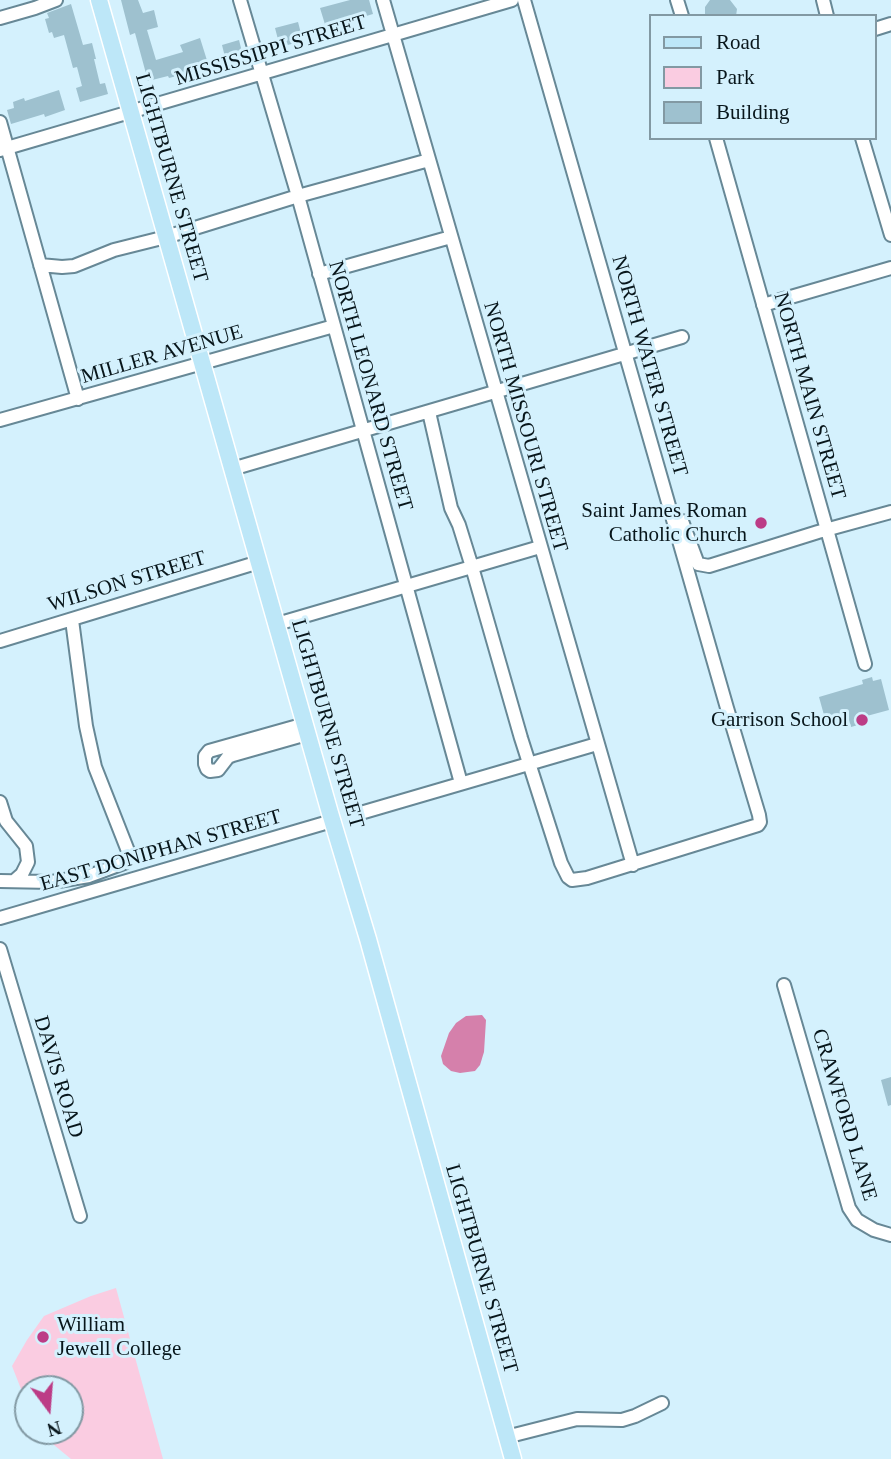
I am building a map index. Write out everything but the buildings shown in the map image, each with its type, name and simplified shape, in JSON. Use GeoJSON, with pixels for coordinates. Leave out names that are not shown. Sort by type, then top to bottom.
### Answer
{"type":"FeatureCollection","features":[{"type":"Feature","properties":{"kind":"main road","name":"LIGHTBURNE STREET"},"geometry":{"type":"LineString","coordinates":[[99,0],[332,821],[368,939],[513,1459]]}},
{"type":"Feature","properties":{"kind":"street","name":"NORTH LEONARD STREET"},"geometry":{"type":"LineString","coordinates":[[240,0],[298,196],[461,783]]}},
{"type":"Feature","properties":{"kind":"street","name":"NORTH MISSOURI STREET"},"geometry":{"type":"LineString","coordinates":[[383,0],[633,864]]}},
{"type":"Feature","properties":{"kind":"street","name":"MISSISSIPPI STREET"},"geometry":{"type":"LineString","coordinates":[[3,149],[512,0]]}},
{"type":"Feature","properties":{"kind":"street","name":"NORTH WATER STREET"},"geometry":{"type":"LineString","coordinates":[[524,0],[760,816],[760,822],[755,826],[633,864]]}},
{"type":"Feature","properties":{"kind":"street"},"geometry":{"type":"LineString","coordinates":[[0,18],[52,1]]}},
{"type":"Feature","properties":{"kind":"street"},"geometry":{"type":"LineString","coordinates":[[0,122],[3,149],[40,265],[78,399]]}},
{"type":"Feature","properties":{"kind":"street","name":"NORTH MAIN STREET"},"geometry":{"type":"LineString","coordinates":[[717,140],[864,664]]}},
{"type":"Feature","properties":{"kind":"street"},"geometry":{"type":"LineString","coordinates":[[863,140],[885,191],[891,235]]}},
{"type":"Feature","properties":{"kind":"street"},"geometry":{"type":"LineString","coordinates":[[40,265],[74,266],[114,250],[429,160]]}},
{"type":"Feature","properties":{"kind":"street"},"geometry":{"type":"LineString","coordinates":[[319,274],[451,237]]}},
{"type":"Feature","properties":{"kind":"street"},"geometry":{"type":"LineString","coordinates":[[763,305],[891,268]]}},
{"type":"Feature","properties":{"kind":"street","name":"MILLER AVENUE"},"geometry":{"type":"LineString","coordinates":[[0,420],[334,326]]}},
{"type":"Feature","properties":{"kind":"street"},"geometry":{"type":"LineString","coordinates":[[233,470],[682,337]]}},
{"type":"Feature","properties":{"kind":"street"},"geometry":{"type":"LineString","coordinates":[[429,412],[451,508],[472,567],[502,675],[561,863],[572,880],[633,864]]}},
{"type":"Feature","properties":{"kind":"street"},"geometry":{"type":"LineString","coordinates":[[667,497],[680,518],[698,564],[709,566],[891,513]]}},
{"type":"Feature","properties":{"kind":"street"},"geometry":{"type":"LineString","coordinates":[[277,624],[540,547]]}},
{"type":"Feature","properties":{"kind":"street","name":"WILSON STREET"},"geometry":{"type":"LineString","coordinates":[[2,638],[72,620],[259,562]]}},
{"type":"Feature","properties":{"kind":"street"},"geometry":{"type":"LineString","coordinates":[[7,881],[52,882],[89,876],[124,863],[129,858],[95,767],[86,726],[72,620]]}},
{"type":"Feature","properties":{"kind":"street"},"geometry":{"type":"LineString","coordinates":[[306,729],[233,755],[226,759],[218,770],[206,769],[205,757],[209,751],[306,729]]}},
{"type":"Feature","properties":{"kind":"street"},"geometry":{"type":"LineString","coordinates":[[364,812],[597,744]]}},
{"type":"Feature","properties":{"kind":"street"},"geometry":{"type":"LineString","coordinates":[[0,802],[6,821],[26,846],[28,862],[22,873],[7,881]]}},
{"type":"Feature","properties":{"kind":"street","name":"EAST DONIPHAN STREET"},"geometry":{"type":"LineString","coordinates":[[0,918],[332,821]]}},
{"type":"Feature","properties":{"kind":"street","name":"DAVIS ROAD"},"geometry":{"type":"LineString","coordinates":[[0,948],[80,1216]]}},
{"type":"Feature","properties":{"kind":"street","name":"CRAWFORD LANE"},"geometry":{"type":"LineString","coordinates":[[784,985],[849,1208],[857,1220],[874,1230],[891,1235]]}},
{"type":"Feature","properties":{"kind":"street"},"geometry":{"type":"LineString","coordinates":[[506,1437],[577,1419],[622,1420],[663,1403]]}},
{"type":"Feature","properties":{"kind":"green space"},"geometry":{"type":"Polygon","coordinates":[[[116,1288],[163,1459],[71,1459],[54,1445],[84,1445],[84,1375],[16,1375],[12,1366],[44,1316],[116,1288]]]}},
{"type":"Feature","properties":{"kind":"shaded area"},"geometry":{"type":"Polygon","coordinates":[[[482,1015],[486,1020],[484,1052],[480,1065],[475,1071],[451,1071],[443,1064],[441,1056],[449,1033],[456,1023],[466,1016],[482,1015]]]}},
{"type":"Feature","properties":{"kind":"place","name":"Saint James Roman Catholic Church"},"geometry":{"type":"Point","coordinates":[761,523]}},
{"type":"Feature","properties":{"kind":"place","name":"Garrison School"},"geometry":{"type":"Point","coordinates":[862,720]}},
{"type":"Feature","properties":{"kind":"place","name":"William Jewell College"},"geometry":{"type":"Point","coordinates":[43,1337]}}]}
